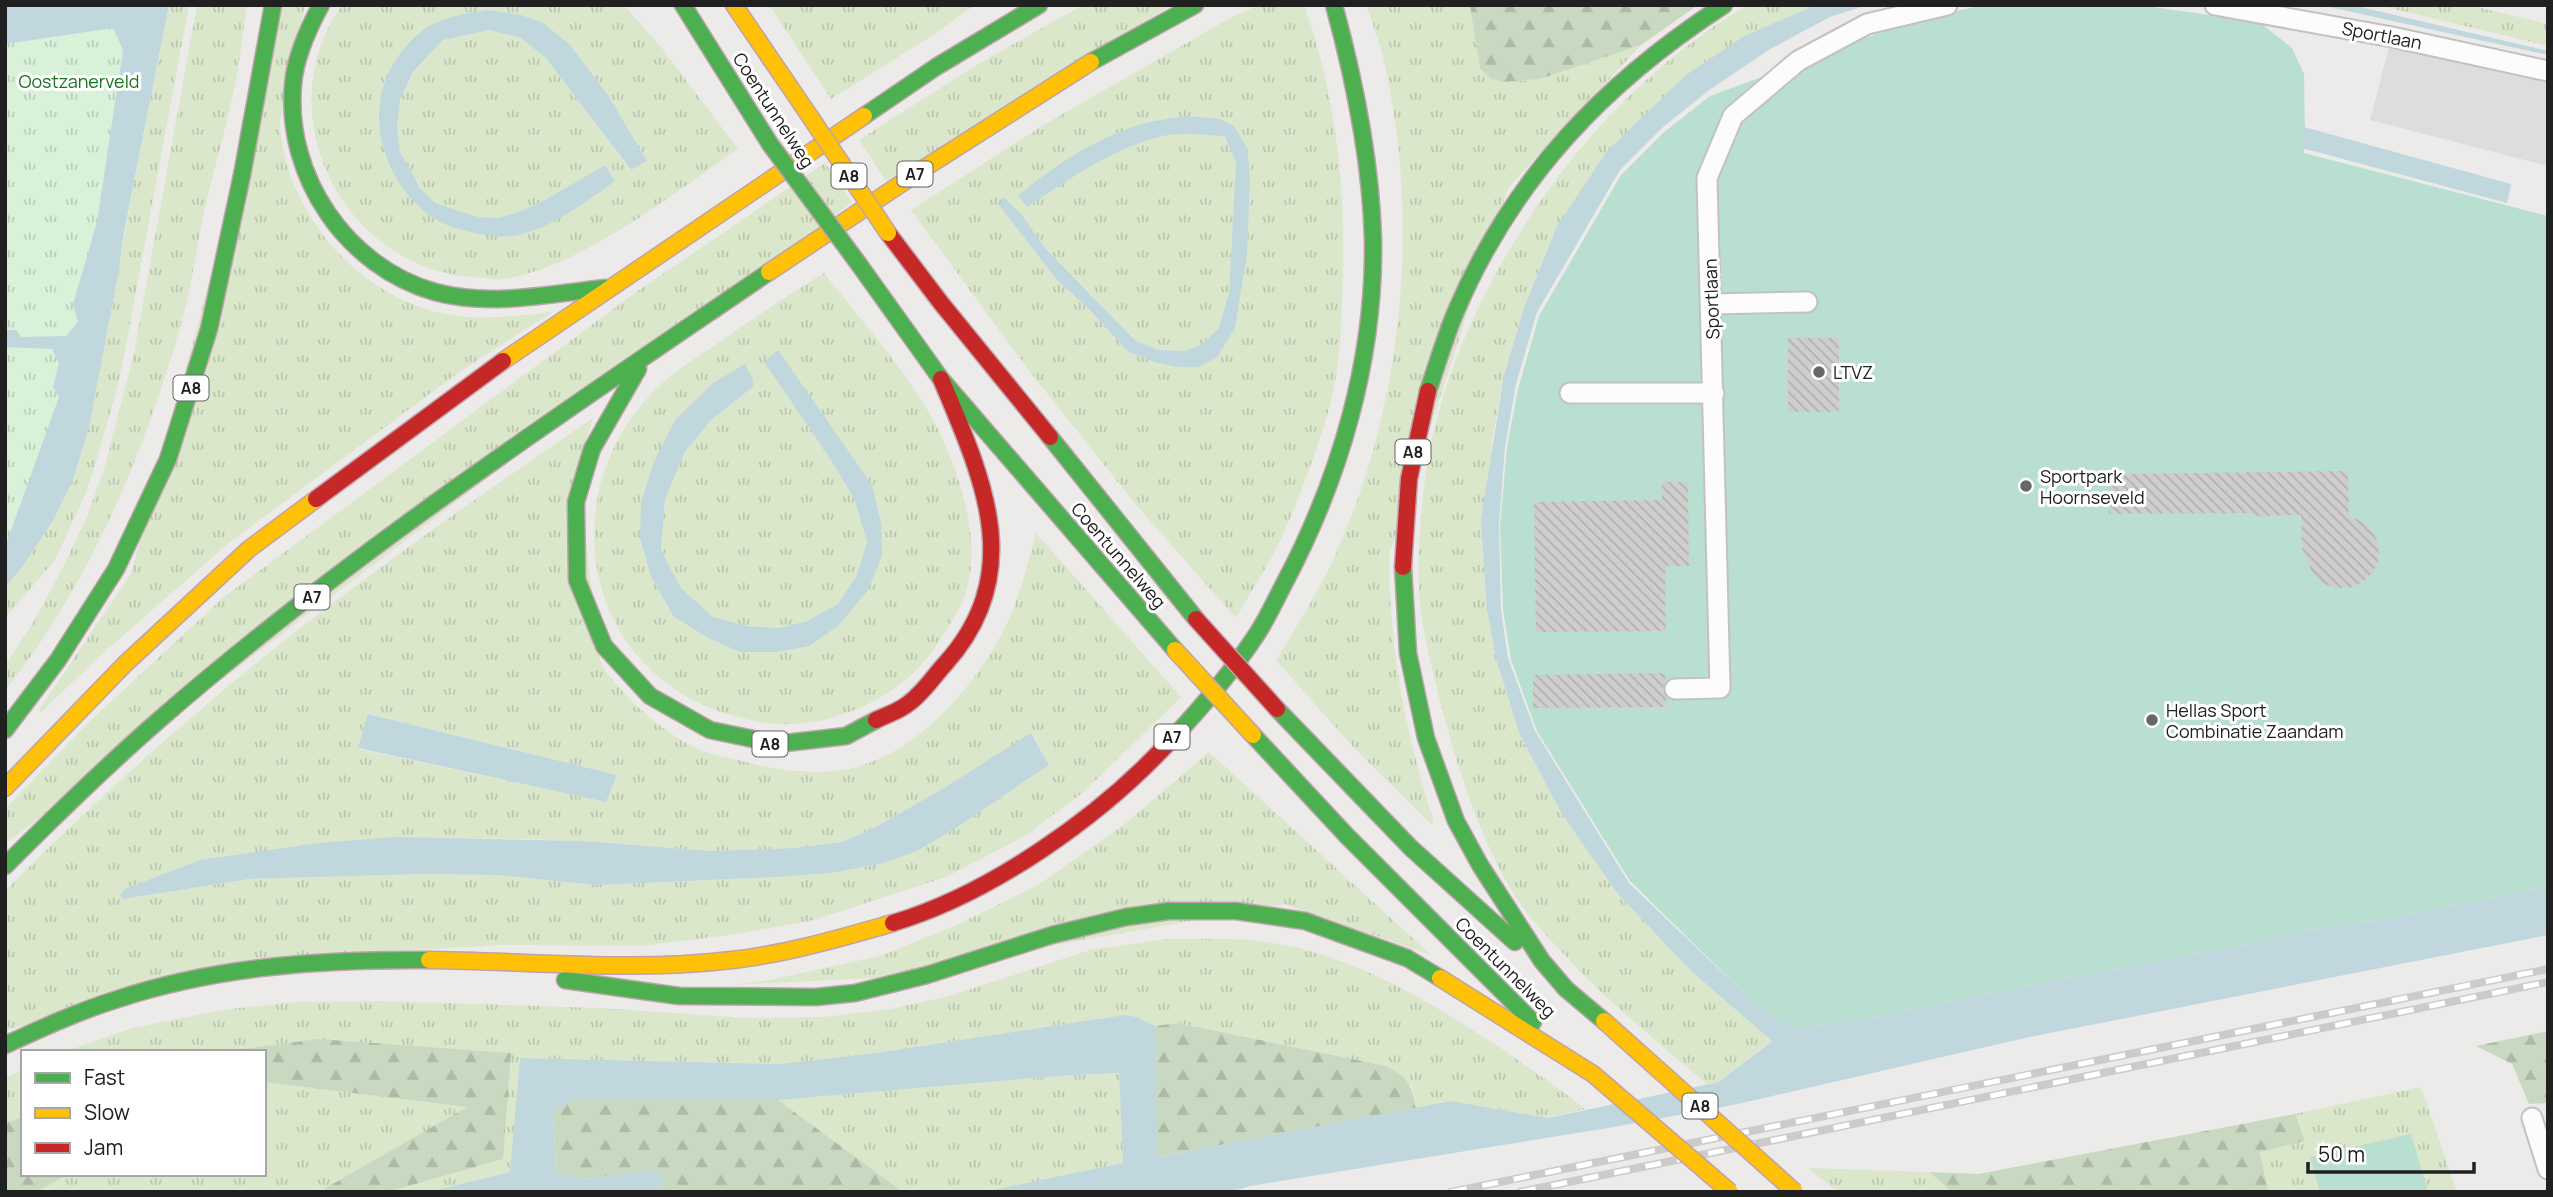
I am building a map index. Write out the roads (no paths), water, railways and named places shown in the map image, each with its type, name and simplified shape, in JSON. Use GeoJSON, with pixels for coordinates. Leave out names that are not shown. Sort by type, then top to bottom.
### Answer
{"type":"FeatureCollection","features":[{"type":"Feature","properties":{"kind":"highway","name":"A8"},"geometry":{"type":"LineString","coordinates":[[5,730],[58,660],[116,569],[168,459],[209,330],[243,175],[273,5]]}},
{"type":"Feature","properties":{"kind":"highway"},"geometry":{"type":"LineString","coordinates":[[321,5],[310,24],[297,65],[293,87],[295,129],[304,169],[312,187],[331,218],[354,246],[374,262],[414,285],[459,297],[511,299],[608,288]]}},
{"type":"Feature","properties":{"kind":"highway"},"geometry":{"type":"LineString","coordinates":[[666,5],[707,41]]}},
{"type":"Feature","properties":{"kind":"highway","name":"Coentunnelweg"},"geometry":{"type":"LineString","coordinates":[[683,5],[770,144],[941,379],[1252,735],[1538,1034]]}},
{"type":"Feature","properties":{"kind":"highway","name":"Coentunnelweg"},"geometry":{"type":"LineString","coordinates":[[734,5],[888,233],[941,303],[1196,619],[1277,709],[1411,848],[1554,977]]}},
{"type":"Feature","properties":{"kind":"highway"},"geometry":{"type":"LineString","coordinates":[[5,788],[125,664],[249,549],[470,384],[608,288],[936,67],[1039,5]]}},
{"type":"Feature","properties":{"kind":"highway","name":"A7"},"geometry":{"type":"LineString","coordinates":[[5,866],[62,807],[184,699],[335,579],[558,416],[805,247],[1052,85],[1143,31],[1195,5]]}},
{"type":"Feature","properties":{"kind":"highway","name":"A8"},"geometry":{"type":"LineString","coordinates":[[1724,5],[1670,40],[1633,69],[1580,121],[1537,171],[1483,254],[1458,304],[1435,362],[1415,438],[1406,493],[1402,560],[1404,612],[1415,694],[1439,780],[1457,823],[1490,881],[1554,977],[1795,1192]]}},
{"type":"Feature","properties":{"kind":"highway","name":"A7"},"geometry":{"type":"LineString","coordinates":[[5,1045],[83,1011],[159,987],[200,977],[270,966],[417,959],[652,964],[714,961],[778,953],[906,919],[979,885],[1048,845],[1133,779],[1178,731],[1254,639],[1300,556],[1333,476],[1354,401],[1363,357],[1372,277],[1371,213],[1366,145],[1353,74],[1334,6]]}},
{"type":"Feature","properties":{"kind":"highway"},"geometry":{"type":"LineString","coordinates":[[936,67],[992,14]]}},
{"type":"Feature","properties":{"kind":"highway","name":"A8"},"geometry":{"type":"LineString","coordinates":[[644,358],[595,440],[581,478],[573,544],[580,588],[591,619],[607,649],[639,686],[659,703],[700,726],[747,741],[768,744],[793,745],[838,738],[887,718],[914,700],[942,674],[973,625],[988,585],[992,530],[975,461],[941,379]]}},
{"type":"Feature","properties":{"kind":"highway","name":"A7"},"geometry":{"type":"LineString","coordinates":[[449,961],[664,994],[743,998],[816,997],[855,993],[927,975],[1052,935],[1126,917],[1169,911],[1236,911],[1305,921],[1407,958],[1538,1034]]}},
{"type":"Feature","properties":{"kind":"highway","name":"A8"},"geometry":{"type":"LineString","coordinates":[[1538,1034],[1593,1074],[1730,1192]]}},
{"type":"Feature","properties":{"kind":"street","name":"Sportlaan"},"geometry":{"type":"LineString","coordinates":[[1675,690],[1720,688],[1707,177],[1733,116],[1798,61],[1867,24],[1947,5]]}},
{"type":"Feature","properties":{"kind":"street","name":"Sportlaan"},"geometry":{"type":"LineString","coordinates":[[2215,5],[2380,34],[2548,71]]}},
{"type":"Feature","properties":{"kind":"street"},"geometry":{"type":"LineString","coordinates":[[1711,304],[1807,302]]}},
{"type":"Feature","properties":{"kind":"street"},"geometry":{"type":"LineString","coordinates":[[1570,393],[1714,393]]}},
{"type":"Feature","properties":{"kind":"street"},"geometry":{"type":"LineString","coordinates":[[2532,1118],[2548,1169]]}},
{"type":"Feature","properties":{"kind":"water"},"geometry":{"type":"Polygon","coordinates":[[[5,5],[169,5],[89,427],[74,477],[54,519],[5,588],[5,547],[59,397],[53,387],[59,364],[52,349],[5,347],[5,330],[16,330],[21,337],[66,336],[78,322],[73,304],[97,222],[123,50],[113,28],[5,44],[5,5]]]}},
{"type":"Feature","properties":{"kind":"water"},"geometry":{"type":"Polygon","coordinates":[[[1816,5],[1867,5],[1830,17],[1770,49],[1708,91],[1662,128],[1620,170],[1537,312],[1516,384],[1505,447],[1499,525],[1501,610],[1508,658],[1535,731],[1629,883],[1750,999],[1793,1029],[1875,1017],[2271,940],[2312,929],[2377,921],[2548,887],[2548,935],[2025,1038],[1733,1105],[1250,1186],[1230,1192],[983,1192],[1123,1163],[1119,1073],[778,1100],[573,1100],[553,1111],[556,1172],[587,1179],[649,1170],[665,1176],[659,1192],[428,1192],[510,1172],[520,1058],[780,1064],[876,1053],[1124,1015],[1137,1017],[1155,1026],[1157,1157],[1451,1101],[1548,1118],[1719,1082],[1772,1041],[1689,969],[1618,894],[1563,816],[1520,735],[1496,659],[1487,610],[1481,519],[1504,375],[1525,305],[1557,226],[1607,151],[1686,75],[1746,35],[1816,5]]]}},
{"type":"Feature","properties":{"kind":"water"},"geometry":{"type":"Polygon","coordinates":[[[2320,5],[2352,5],[2548,51],[2548,55],[2320,5]]]}},
{"type":"Feature","properties":{"kind":"water"},"geometry":{"type":"Polygon","coordinates":[[[487,10],[521,15],[543,23],[570,45],[608,95],[647,161],[631,170],[546,58],[521,38],[489,30],[443,40],[413,72],[400,100],[397,125],[400,152],[420,188],[435,203],[479,217],[498,218],[545,200],[605,165],[615,181],[559,219],[535,230],[509,236],[483,235],[450,227],[423,210],[406,192],[393,171],[379,124],[380,100],[387,77],[399,55],[411,41],[435,23],[487,10]]]}},
{"type":"Feature","properties":{"kind":"water"},"geometry":{"type":"Polygon","coordinates":[[[1185,116],[1220,119],[1235,127],[1248,150],[1250,182],[1247,255],[1235,328],[1217,357],[1199,367],[1178,367],[1154,362],[1128,352],[1090,310],[1057,280],[999,205],[1004,197],[1022,215],[1046,249],[1135,340],[1158,350],[1185,351],[1202,344],[1219,328],[1229,293],[1236,162],[1225,137],[1181,134],[1155,138],[1104,159],[1027,207],[1018,196],[1061,163],[1108,137],[1142,124],[1185,116]]]}},
{"type":"Feature","properties":{"kind":"water"},"geometry":{"type":"Polygon","coordinates":[[[2304,127],[2511,184],[2507,203],[2302,148],[2304,127]]]}},
{"type":"Feature","properties":{"kind":"water"},"geometry":{"type":"Polygon","coordinates":[[[778,350],[872,485],[881,524],[882,556],[868,590],[838,626],[809,646],[777,652],[740,652],[708,638],[673,616],[651,576],[640,538],[641,504],[653,464],[675,420],[713,383],[745,364],[753,379],[753,387],[712,419],[685,452],[665,499],[661,550],[681,588],[713,617],[746,626],[779,628],[807,621],[838,604],[857,575],[867,542],[854,498],[764,362],[778,350]]]}},
{"type":"Feature","properties":{"kind":"water"},"geometry":{"type":"Polygon","coordinates":[[[368,714],[617,775],[606,802],[358,748],[368,714]]]}},
{"type":"Feature","properties":{"kind":"water"},"geometry":{"type":"Polygon","coordinates":[[[1031,733],[1049,765],[917,851],[880,864],[831,873],[597,885],[499,875],[422,874],[249,879],[123,899],[120,895],[125,889],[200,860],[319,843],[396,837],[583,841],[711,851],[793,848],[842,842],[874,828],[944,788],[1031,733]]]}},
{"type":"Feature","properties":{"kind":"railway"},"geometry":{"type":"LineString","coordinates":[[1451,1192],[2548,969]]}},
{"type":"Feature","properties":{"kind":"railway"},"geometry":{"type":"LineString","coordinates":[[1520,1192],[2548,982]]}},
{"type":"Feature","properties":{"kind":"place","name":"LTVZ"},"geometry":{"type":"Point","coordinates":[1819,372]}},
{"type":"Feature","properties":{"kind":"place","name":"Sportpark Hoornseveld"},"geometry":{"type":"Point","coordinates":[2026,486]}},
{"type":"Feature","properties":{"kind":"place","name":"Hellas Sport Combinatie Zaandam"},"geometry":{"type":"Point","coordinates":[2152,720]}},
{"type":"Feature","properties":{"kind":"park label","name":"Oostzanerveld"},"geometry":{"type":"Point","coordinates":[79,81]}}]}
